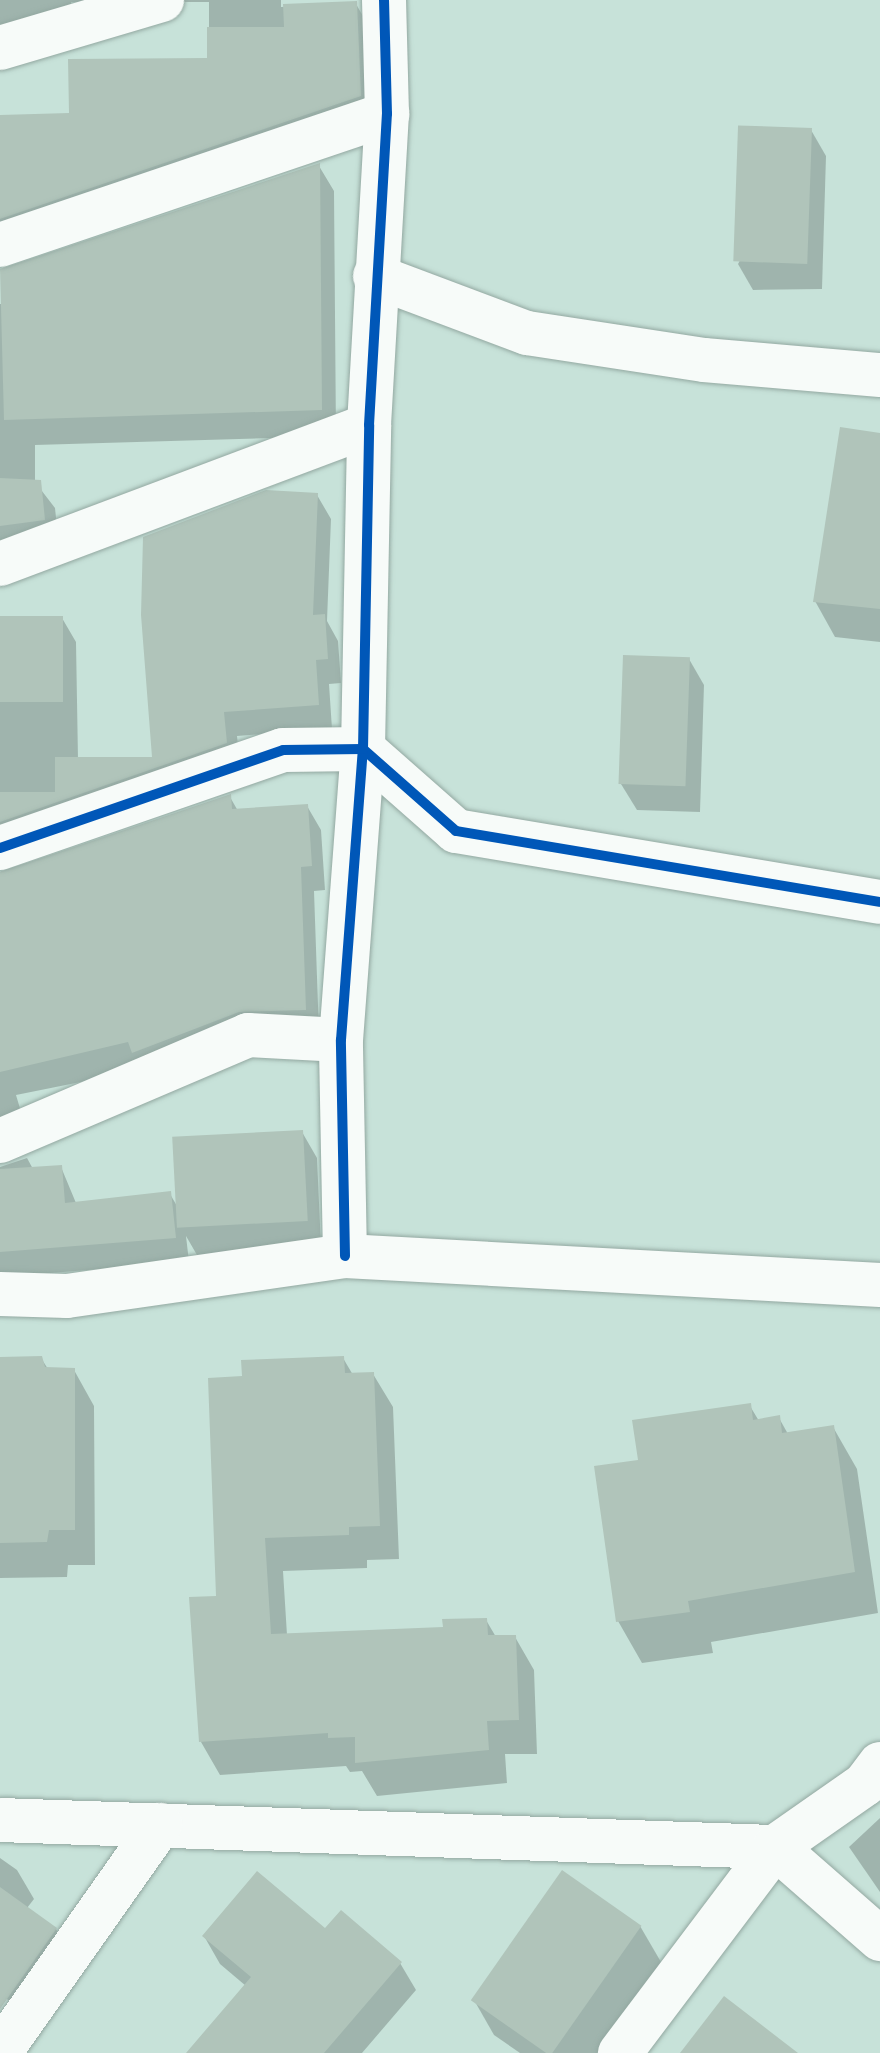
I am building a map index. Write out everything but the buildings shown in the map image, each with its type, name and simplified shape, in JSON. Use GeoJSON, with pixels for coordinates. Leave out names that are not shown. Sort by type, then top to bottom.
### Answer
{"type":"FeatureCollection","features":[{"type":"Feature","properties":{"kind":"street"},"geometry":{"type":"LineString","coordinates":[[0,48],[162,0]]}},
{"type":"Feature","properties":{"kind":"street"},"geometry":{"type":"LineString","coordinates":[[345,1256],[341,1040],[363,749],[369,425],[375,276],[387,114],[384,0]]}},
{"type":"Feature","properties":{"kind":"street"},"geometry":{"type":"LineString","coordinates":[[0,245],[387,114]]}},
{"type":"Feature","properties":{"kind":"street"},"geometry":{"type":"LineString","coordinates":[[375,276],[527,333],[704,360],[880,375]]}},
{"type":"Feature","properties":{"kind":"street"},"geometry":{"type":"LineString","coordinates":[[0,564],[369,425]]}},
{"type":"Feature","properties":{"kind":"street"},"geometry":{"type":"LineString","coordinates":[[0,848],[283,750],[363,749],[456,831],[880,902]]}},
{"type":"Feature","properties":{"kind":"street"},"geometry":{"type":"LineString","coordinates":[[0,1141],[248,1035],[341,1040]]}},
{"type":"Feature","properties":{"kind":"street"},"geometry":{"type":"LineString","coordinates":[[0,1294],[67,1296],[345,1256],[880,1285]]}},
{"type":"Feature","properties":{"kind":"street"},"geometry":{"type":"LineString","coordinates":[[620,2053],[775,1847],[865,1784],[880,1764]]}},
{"type":"Feature","properties":{"kind":"street"},"geometry":{"type":"LineString","coordinates":[[0,1820],[775,1847],[880,1939]]}},
{"type":"Feature","properties":{"kind":"street"},"geometry":{"type":"LineString","coordinates":[[0,2052],[160,1825]]}},
{"type":"Feature","properties":{"kind":"cycle path"},"geometry":{"type":"LineString","coordinates":[[345,1256],[341,1040],[363,749],[369,425],[387,114],[384,0]]}},
{"type":"Feature","properties":{"kind":"cycle path"},"geometry":{"type":"LineString","coordinates":[[0,848],[283,750],[363,749],[456,831],[880,902]]}}]}
